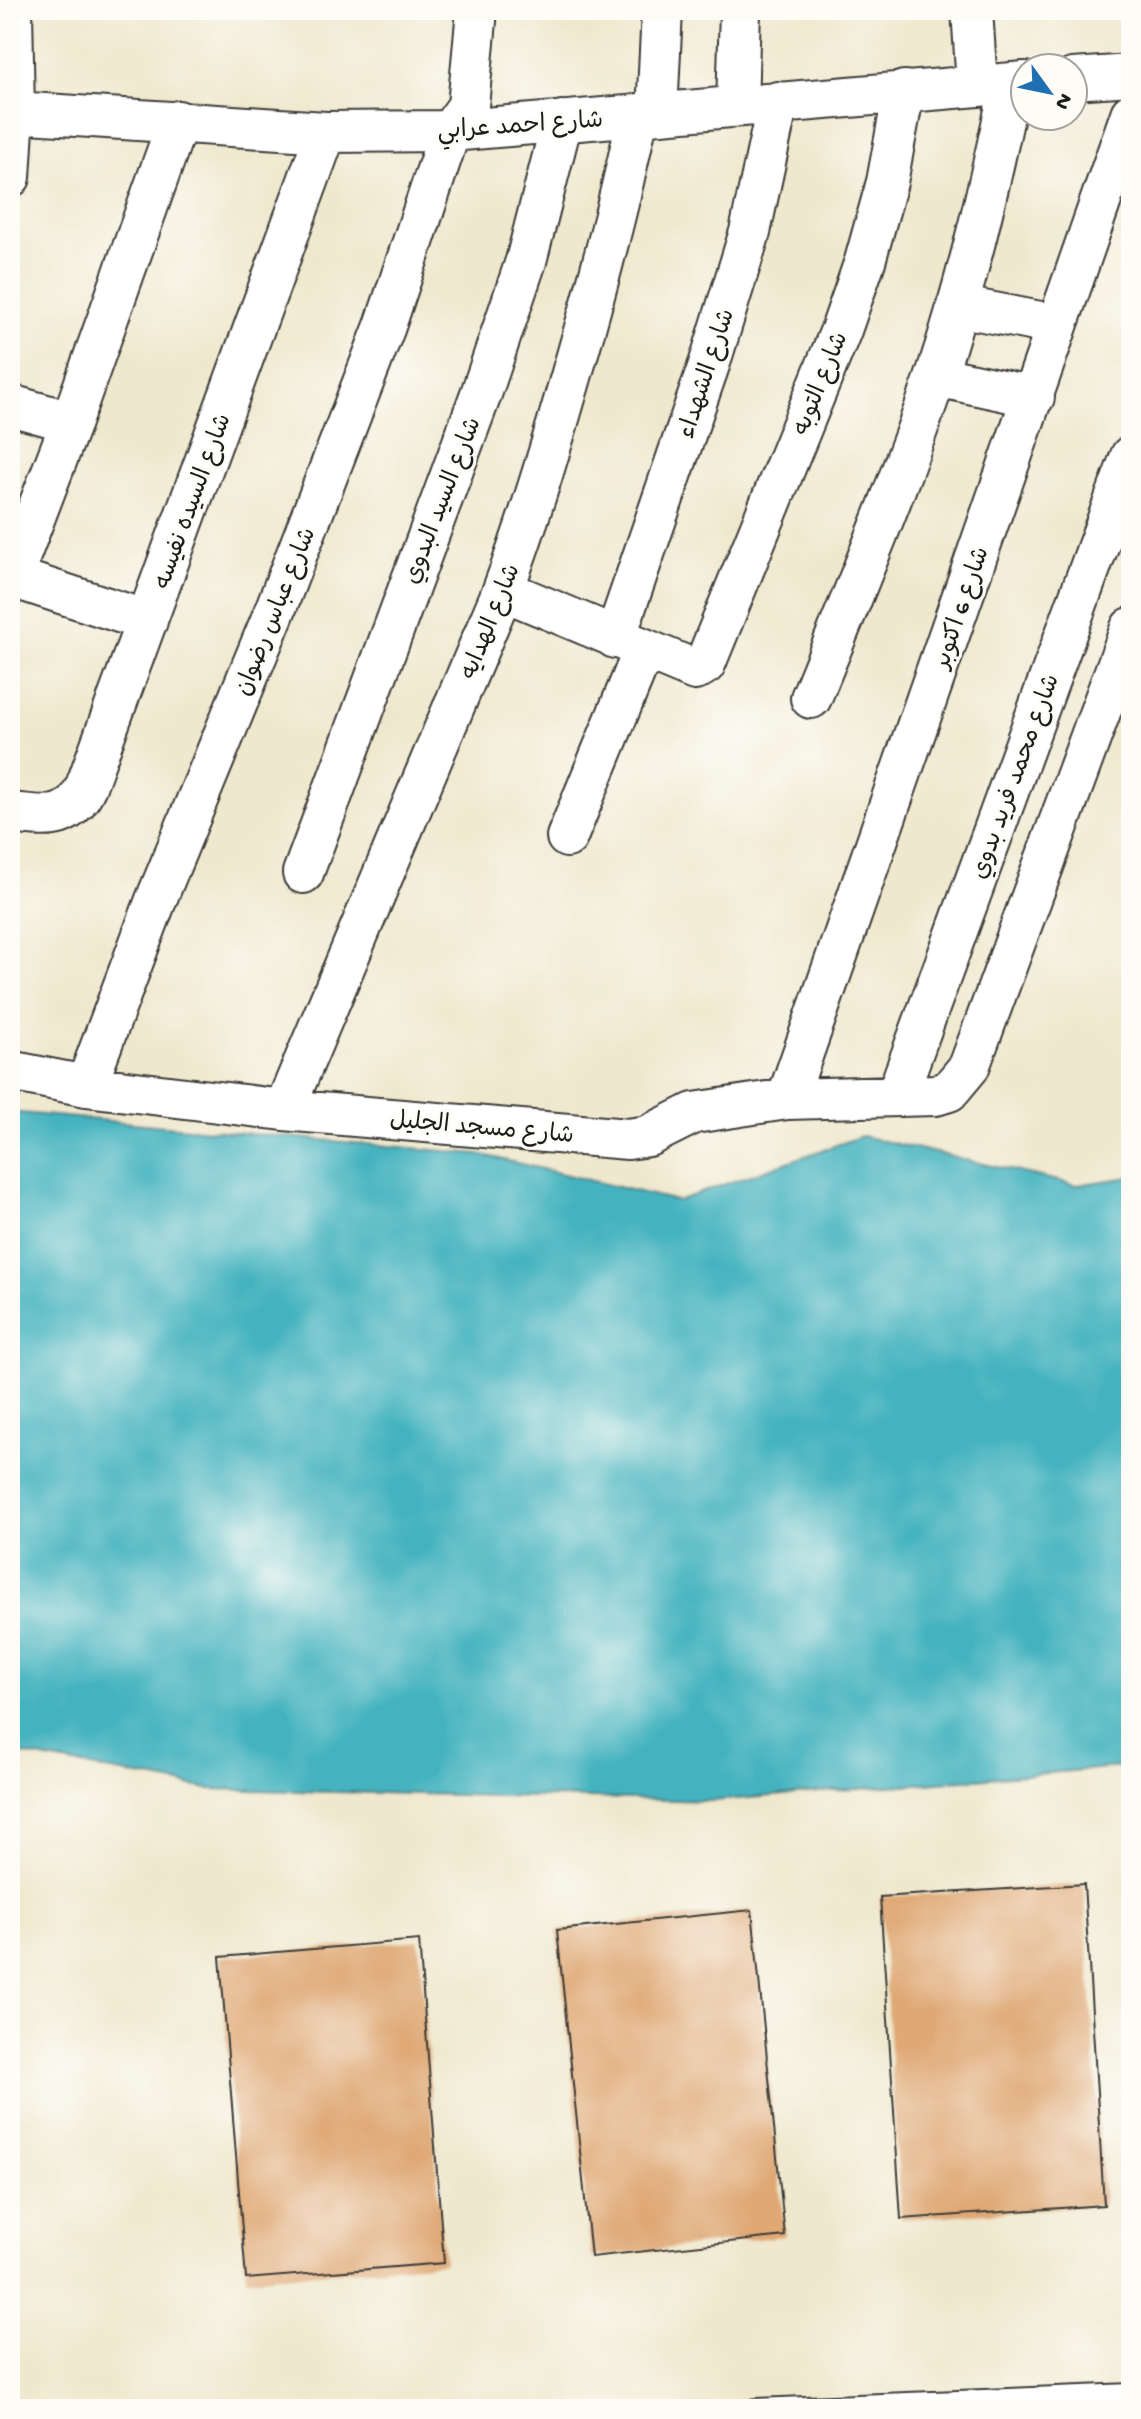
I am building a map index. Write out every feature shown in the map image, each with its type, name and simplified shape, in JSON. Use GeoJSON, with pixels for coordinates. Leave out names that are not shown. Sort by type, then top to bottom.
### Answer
{"type":"FeatureCollection","features":[{"type":"Feature","properties":{"kind":"street"},"geometry":{"type":"LineString","coordinates":[[10,170],[14,112],[12,10]]}},
{"type":"Feature","properties":{"kind":"street","name":"شارع عباس رضوان"},"geometry":{"type":"LineString","coordinates":[[86,1086],[156,900],[274,613],[380,340],[450,131],[468,106],[477,10]]}},
{"type":"Feature","properties":{"kind":"street","name":"شارع الهدايه"},"geometry":{"type":"LineString","coordinates":[[284,1110],[503,590],[553,446],[647,113],[662,10]]}},
{"type":"Feature","properties":{"kind":"street"},"geometry":{"type":"LineString","coordinates":[[737,106],[740,10]]}},
{"type":"Feature","properties":{"kind":"street"},"geometry":{"type":"LineString","coordinates":[[811,698],[901,475],[936,376],[979,229],[1004,83],[972,10]]}},
{"type":"Feature","properties":{"kind":"street"},"geometry":{"type":"LineString","coordinates":[[1089,78],[1131,75]]}},
{"type":"Feature","properties":{"kind":"street","name":"شارع احمد عرابي"},"geometry":{"type":"LineString","coordinates":[[14,112],[326,132],[450,131],[1004,83]]}},
{"type":"Feature","properties":{"kind":"street","name":"شارع التوبه"},"geometry":{"type":"LineString","coordinates":[[630,644],[695,670],[705,664],[856,288],[887,182],[904,91]]}},
{"type":"Feature","properties":{"kind":"street","name":"شارع الشهداء"},"geometry":{"type":"LineString","coordinates":[[567,837],[630,644],[750,232],[778,102]]}},
{"type":"Feature","properties":{"kind":"street","name":"شارع 6 اكتوبر"},"geometry":{"type":"LineString","coordinates":[[787,1099],[1131,114]]}},
{"type":"Feature","properties":{"kind":"street"},"geometry":{"type":"LineString","coordinates":[[147,621],[11,579],[71,422],[178,121]]}},
{"type":"Feature","properties":{"kind":"street","name":"شارع السيد البدوي"},"geometry":{"type":"LineString","coordinates":[[303,873],[481,394],[526,261],[562,121]]}},
{"type":"Feature","properties":{"kind":"street","name":"شارع السيده نفيسه"},"geometry":{"type":"LineString","coordinates":[[10,813],[54,817],[69,810],[81,798],[326,132]]}},
{"type":"Feature","properties":{"kind":"street"},"geometry":{"type":"LineString","coordinates":[[957,306],[1056,325]]}},
{"type":"Feature","properties":{"kind":"street"},"geometry":{"type":"LineString","coordinates":[[936,376],[1034,397]]}},
{"type":"Feature","properties":{"kind":"street"},"geometry":{"type":"LineString","coordinates":[[10,405],[71,422]]}},
{"type":"Feature","properties":{"kind":"street","name":"شارع محمد فريد بدوي"},"geometry":{"type":"LineString","coordinates":[[897,1095],[1131,456]]}},
{"type":"Feature","properties":{"kind":"street"},"geometry":{"type":"LineString","coordinates":[[503,590],[630,644]]}},
{"type":"Feature","properties":{"kind":"street","name":"شارع مسجد الجليل"},"geometry":{"type":"LineString","coordinates":[[10,1071],[86,1086],[284,1110],[628,1139],[648,1136],[694,1113],[787,1099],[936,1095],[949,1091],[969,1067],[1131,628]]}},
{"type":"Feature","properties":{"kind":"lane"},"geometry":{"type":"LineString","coordinates":[[756,2409],[1131,2394]]}},
{"type":"Feature","properties":{"kind":"water"},"geometry":{"type":"Polygon","coordinates":[[[10,1112],[479,1154],[677,1201],[862,1136],[1076,1185],[1131,1177],[1131,1766],[713,1801],[208,1789],[10,1752],[10,1112]]]}},
{"type":"Feature","properties":{"kind":"building"},"geometry":{"type":"Polygon","coordinates":[[[1084,1884],[1104,2205],[901,2219],[880,1897],[1084,1884]]]}},
{"type":"Feature","properties":{"kind":"building"},"geometry":{"type":"Polygon","coordinates":[[[752,1910],[785,2236],[591,2257],[557,1930],[752,1910]]]}},
{"type":"Feature","properties":{"kind":"building"},"geometry":{"type":"Polygon","coordinates":[[[419,1940],[444,2263],[246,2279],[220,1957],[419,1940]]]}}]}
